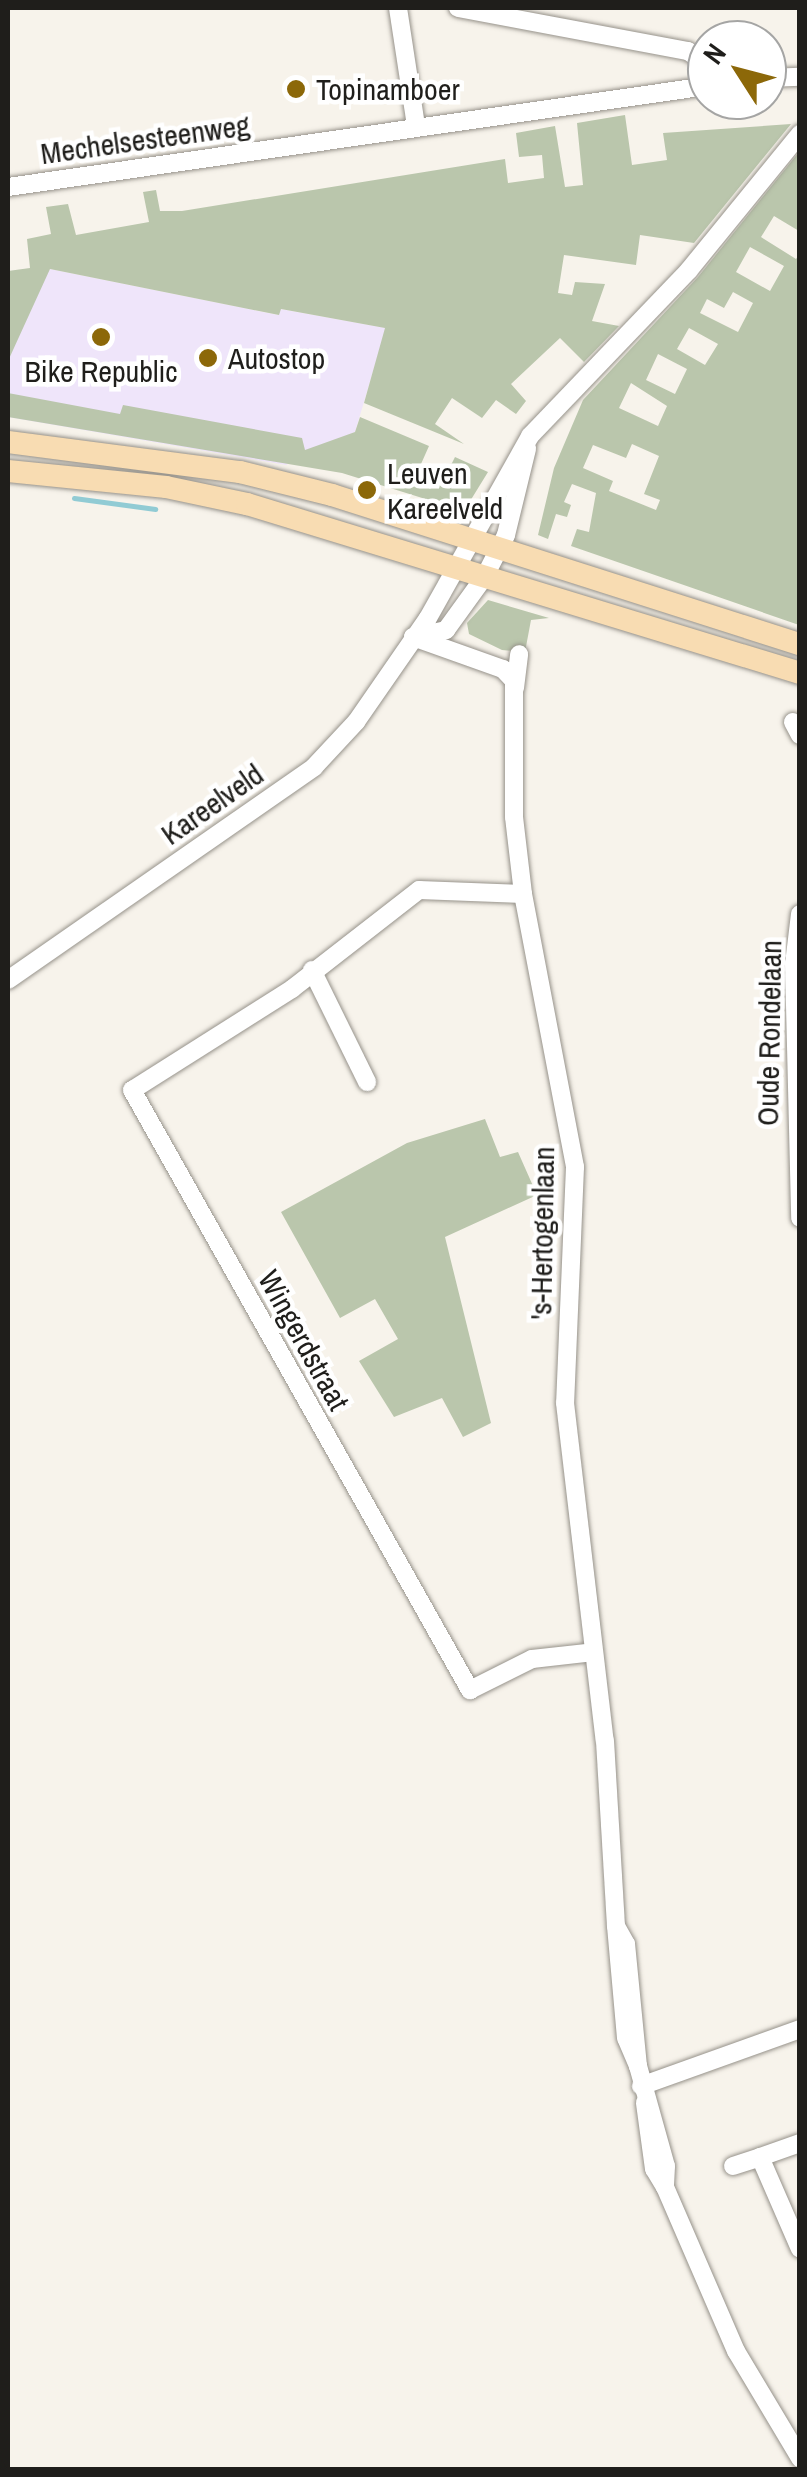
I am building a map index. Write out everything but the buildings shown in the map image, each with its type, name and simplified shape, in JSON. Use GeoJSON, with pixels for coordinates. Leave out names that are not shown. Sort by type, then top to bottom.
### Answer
{"type":"FeatureCollection","features":[{"type":"Feature","properties":{"kind":"main road"},"geometry":{"type":"LineString","coordinates":[[8,442],[240,472],[472,538],[800,644]]}},
{"type":"Feature","properties":{"kind":"main road"},"geometry":{"type":"LineString","coordinates":[[8,472],[215,497],[800,673]]}},
{"type":"Feature","properties":{"kind":"main road"},"geometry":{"type":"LineString","coordinates":[[763,660],[800,688]]}},
{"type":"Feature","properties":{"kind":"street"},"geometry":{"type":"LineString","coordinates":[[398,8],[416,126]]}},
{"type":"Feature","properties":{"kind":"street"},"geometry":{"type":"LineString","coordinates":[[458,8],[687,51]]}},
{"type":"Feature","properties":{"kind":"street","name":"Mechelsesteenweg"},"geometry":{"type":"LineString","coordinates":[[8,188],[687,89]]}},
{"type":"Feature","properties":{"kind":"street","name":"Kareelveld"},"geometry":{"type":"LineString","coordinates":[[8,980],[314,767],[356,722],[413,637],[530,436],[689,270],[800,134]]}},
{"type":"Feature","properties":{"kind":"street","name":"Kareelveld"},"geometry":{"type":"LineString","coordinates":[[413,637],[446,630],[485,576],[500,548],[530,436]]}},
{"type":"Feature","properties":{"kind":"street"},"geometry":{"type":"LineString","coordinates":[[413,637],[503,670],[514,688]]}},
{"type":"Feature","properties":{"kind":"street","name":"'s-Hertogenlaan"},"geometry":{"type":"LineString","coordinates":[[519,654],[514,688],[514,817],[523,894],[575,1167],[565,1403],[594,1652],[616,1926],[626,1944],[638,2066],[654,2169],[736,2352],[800,2458]]}},
{"type":"Feature","properties":{"kind":"street","name":"Wingerdstraat"},"geometry":{"type":"LineString","coordinates":[[523,894],[419,890],[232,1028],[132,1090],[470,1690],[532,1659],[594,1652]]}},
{"type":"Feature","properties":{"kind":"street","name":"Oude Rondelaan"},"geometry":{"type":"LineString","coordinates":[[800,914],[800,1218]]}},
{"type":"Feature","properties":{"kind":"street"},"geometry":{"type":"LineString","coordinates":[[312,970],[366,1082]]}},
{"type":"Feature","properties":{"kind":"street"},"geometry":{"type":"LineString","coordinates":[[643,2094],[800,2030]]}},
{"type":"Feature","properties":{"kind":"street"},"geometry":{"type":"LineString","coordinates":[[733,2166],[800,2143]]}},
{"type":"Feature","properties":{"kind":"street"},"geometry":{"type":"LineString","coordinates":[[760,2157],[800,2249]]}},
{"type":"Feature","properties":{"kind":"shaded area"},"geometry":{"type":"Polygon","coordinates":[[[50,269],[278,315],[280,309],[386,328],[355,432],[286,465],[8,417],[8,322],[50,269]]]}},
{"type":"Feature","properties":{"kind":"green space"},"geometry":{"type":"Polygon","coordinates":[[[625,115],[632,165],[667,160],[663,133],[791,124],[694,243],[640,235],[636,265],[564,255],[558,293],[572,295],[575,282],[605,284],[592,321],[619,326],[584,362],[560,338],[511,384],[526,401],[516,414],[496,400],[482,418],[452,398],[435,424],[464,444],[364,403],[385,328],[281,309],[279,315],[50,269],[8,361],[8,271],[30,268],[27,239],[51,234],[46,207],[68,204],[76,235],[149,222],[143,192],[156,190],[160,211],[182,211],[505,159],[508,183],[544,178],[542,155],[519,157],[516,133],[555,126],[565,187],[583,185],[577,123],[625,115]]]}},
{"type":"Feature","properties":{"kind":"green space"},"geometry":{"type":"Polygon","coordinates":[[[799,152],[799,231],[774,216],[761,237],[796,259],[799,255],[799,625],[571,546],[577,529],[589,532],[596,493],[572,484],[564,502],[571,505],[567,517],[556,514],[548,539],[538,535],[554,468],[583,400],[698,277],[799,152]],[[750,247],[736,272],[770,291],[784,266],[750,247]],[[733,292],[724,308],[707,299],[700,313],[738,332],[753,303],[733,292]],[[689,328],[677,349],[705,365],[718,344],[689,328]],[[658,354],[646,380],[675,394],[687,369],[658,354]],[[631,383],[619,408],[658,426],[667,406],[631,383]],[[632,444],[626,458],[593,445],[583,468],[613,481],[609,491],[656,510],[660,500],[644,494],[659,456],[632,444]]]}},
{"type":"Feature","properties":{"kind":"green space"},"geometry":{"type":"Polygon","coordinates":[[[8,393],[120,414],[123,405],[302,438],[305,450],[355,432],[360,417],[429,446],[417,473],[441,485],[455,457],[488,472],[464,511],[342,473],[8,417],[8,393]]]}},
{"type":"Feature","properties":{"kind":"green space"},"geometry":{"type":"Polygon","coordinates":[[[488,600],[549,618],[531,620],[525,652],[502,650],[469,634],[467,623],[488,600]]]}},
{"type":"Feature","properties":{"kind":"green space"},"geometry":{"type":"Polygon","coordinates":[[[485,1119],[500,1157],[518,1152],[537,1195],[445,1237],[491,1423],[463,1437],[442,1398],[394,1417],[359,1361],[398,1339],[375,1299],[340,1318],[281,1212],[407,1143],[485,1119]]]}},
{"type":"Feature","properties":{"kind":"waterway"},"geometry":{"type":"LineString","coordinates":[[74,498],[155,509]]}},
{"type":"Feature","properties":{"kind":"place","name":"Topinamboer"},"geometry":{"type":"Point","coordinates":[296,89]}},
{"type":"Feature","properties":{"kind":"place","name":"Bike Republic"},"geometry":{"type":"Point","coordinates":[101,337]}},
{"type":"Feature","properties":{"kind":"place","name":"Autostop"},"geometry":{"type":"Point","coordinates":[208,358]}},
{"type":"Feature","properties":{"kind":"place","name":"Leuven Kareelveld"},"geometry":{"type":"Point","coordinates":[367,490]}}]}
